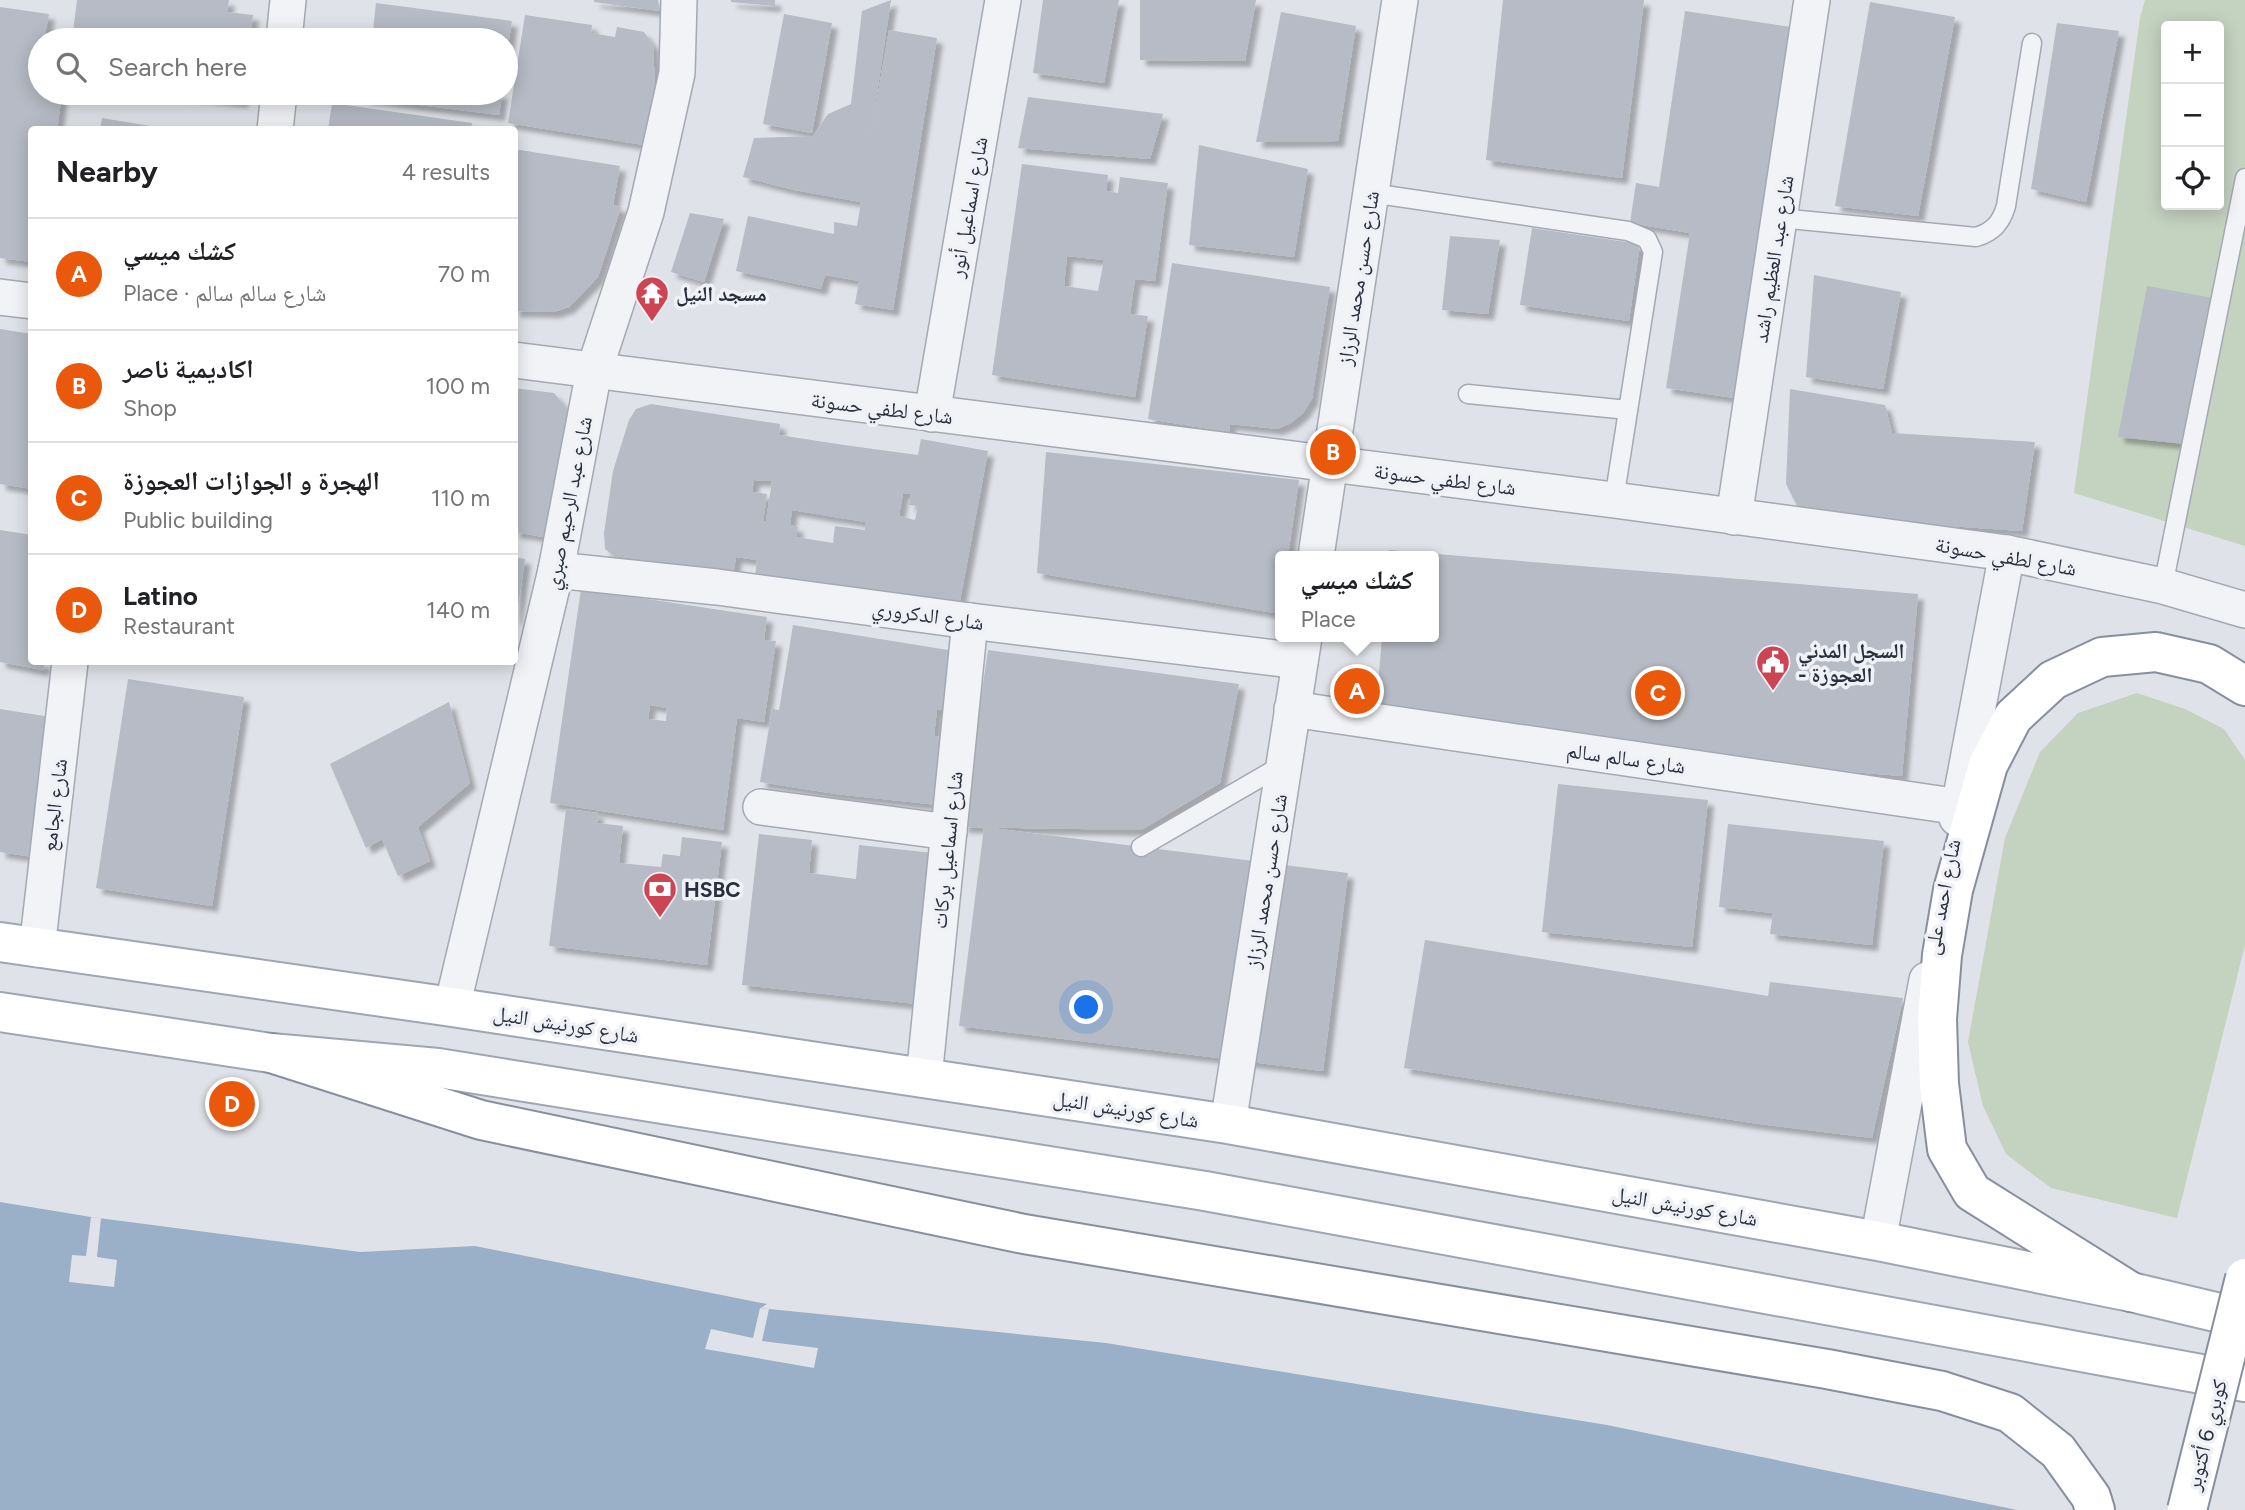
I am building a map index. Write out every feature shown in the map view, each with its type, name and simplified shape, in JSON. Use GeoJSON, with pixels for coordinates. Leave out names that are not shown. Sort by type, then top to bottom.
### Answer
{"type":"FeatureCollection","features":[{"type":"Feature","properties":{"kind":"main road"},"geometry":{"type":"LineString","coordinates":[[2131,1292],[1972,1192],[1947,1149],[1939,1084],[1937,1032],[1942,955],[1953,890],[1988,765],[2013,717],[2053,680],[2102,657],[2156,652],[2208,664],[2245,686]]}},
{"type":"Feature","properties":{"kind":"main road","name":"شارع كورنيش النيل"},"geometry":{"type":"LineString","coordinates":[[0,943],[452,1007],[1228,1124],[1878,1241],[2131,1292],[2245,1319]]}},
{"type":"Feature","properties":{"kind":"main road"},"geometry":{"type":"LineString","coordinates":[[0,1012],[271,1053],[438,1068],[1178,1186],[2245,1382]]}},
{"type":"Feature","properties":{"kind":"main road"},"geometry":{"type":"LineString","coordinates":[[271,1053],[481,1120],[1024,1234],[1827,1369],[1942,1391],[2010,1413],[2058,1451],[2091,1497],[2095,1510]]}},
{"type":"Feature","properties":{"kind":"main road","name":"كوبري 6 أكتوبر"},"geometry":{"type":"LineString","coordinates":[[2187,1510],[2245,1278]]}},
{"type":"Feature","properties":{"kind":"street"},"geometry":{"type":"LineString","coordinates":[[285,28],[288,0]]}},
{"type":"Feature","properties":{"kind":"street","name":"شارع عبد الرحيم صبري"},"geometry":{"type":"LineString","coordinates":[[452,1007],[556,570],[594,371],[646,212],[677,73],[679,0]]}},
{"type":"Feature","properties":{"kind":"street","name":"شارع اسماعيل أنور"},"geometry":{"type":"LineString","coordinates":[[932,414],[1003,0]]}},
{"type":"Feature","properties":{"kind":"street","name":"شارع حسن محمد الرزاز"},"geometry":{"type":"LineString","coordinates":[[1317,551],[1400,0]]}},
{"type":"Feature","properties":{"kind":"street","name":"شارع عبد العظيم راشد"},"geometry":{"type":"LineString","coordinates":[[1734,517],[1812,0]]}},
{"type":"Feature","properties":{"kind":"street"},"geometry":{"type":"LineString","coordinates":[[275,126],[278,105]]}},
{"type":"Feature","properties":{"kind":"street"},"geometry":{"type":"LineString","coordinates":[[0,297],[28,300]]}},
{"type":"Feature","properties":{"kind":"street","name":"شارع لطفي حسونة"},"geometry":{"type":"LineString","coordinates":[[518,361],[1614,500],[2007,553],[2163,586],[2245,610]]}},
{"type":"Feature","properties":{"kind":"street","name":"شارع احمد على"},"geometry":{"type":"LineString","coordinates":[[1878,1241],[2007,553]]}},
{"type":"Feature","properties":{"kind":"street","name":"شارع الدكروري"},"geometry":{"type":"LineString","coordinates":[[556,570],[717,587],[970,621],[1302,649]]}},
{"type":"Feature","properties":{"kind":"street","name":"شارع اسماعيل بركات"},"geometry":{"type":"LineString","coordinates":[[924,1078],[970,621]]}},
{"type":"Feature","properties":{"kind":"street","name":"شارع حسن محمد الرزاز"},"geometry":{"type":"LineString","coordinates":[[1228,1124],[1302,649]]}},
{"type":"Feature","properties":{"kind":"street","name":"شارع الجامع"},"geometry":{"type":"LineString","coordinates":[[37,949],[70,665]]}},
{"type":"Feature","properties":{"kind":"street","name":"شارع سالم سالم"},"geometry":{"type":"LineString","coordinates":[[1292,709],[1959,807]]}},
{"type":"Feature","properties":{"kind":"street"},"geometry":{"type":"LineString","coordinates":[[761,807],[948,832]]}},
{"type":"Feature","properties":{"kind":"lane"},"geometry":{"type":"LineString","coordinates":[[1779,218],[1976,237],[1994,229],[2002,219],[2006,206],[2032,43]]}},
{"type":"Feature","properties":{"kind":"lane"},"geometry":{"type":"LineString","coordinates":[[2163,586],[2245,178]]}},
{"type":"Feature","properties":{"kind":"lane"},"geometry":{"type":"LineString","coordinates":[[1371,193],[1628,231],[1647,239],[1653,252],[1614,500]]}},
{"type":"Feature","properties":{"kind":"lane"},"geometry":{"type":"LineString","coordinates":[[1468,394],[1628,410]]}},
{"type":"Feature","properties":{"kind":"lane"},"geometry":{"type":"LineString","coordinates":[[1141,847],[1284,764]]}},
{"type":"Feature","properties":{"kind":"green space"},"geometry":{"type":"Polygon","coordinates":[[[2145,0],[2245,0],[2245,546],[2074,493],[2140,18],[2145,0]]]}},
{"type":"Feature","properties":{"kind":"green space"},"geometry":{"type":"Polygon","coordinates":[[[2137,693],[2185,709],[2224,729],[2245,760],[2245,945],[2177,1218],[2051,1188],[2006,1154],[1983,1106],[1968,1042],[2005,838],[2040,752],[2078,713],[2137,693]]]}},
{"type":"Feature","properties":{"kind":"water"},"geometry":{"type":"Polygon","coordinates":[[[0,1202],[91,1217],[360,1252],[475,1246],[767,1304],[761,1308],[1106,1343],[1607,1425],[2017,1510],[0,1510],[0,1202]]]}},
{"type":"Feature","properties":{"kind":"pier"},"geometry":{"type":"Polygon","coordinates":[[[91,1217],[101,1218],[97,1257],[117,1260],[114,1287],[69,1282],[72,1255],[86,1256],[91,1217]]]}},
{"type":"Feature","properties":{"kind":"pier"},"geometry":{"type":"Polygon","coordinates":[[[760,1308],[769,1309],[762,1341],[818,1348],[814,1368],[705,1349],[711,1329],[753,1338],[760,1308]]]}},
{"type":"Feature","properties":{"kind":"building"},"geometry":{"type":"Polygon","coordinates":[[[77,0],[229,0],[227,12],[253,15],[251,28],[74,28],[77,0]]]}},
{"type":"Feature","properties":{"kind":"building"},"geometry":{"type":"Polygon","coordinates":[[[658,0],[660,11],[594,2],[658,0]]]}},
{"type":"Feature","properties":{"kind":"building"},"geometry":{"type":"Polygon","coordinates":[[[775,0],[775,6],[731,2],[775,0]]]}},
{"type":"Feature","properties":{"kind":"building"},"geometry":{"type":"Polygon","coordinates":[[[891,0],[869,146],[889,30],[937,38],[893,310],[855,304],[859,281],[825,275],[821,289],[736,271],[748,216],[834,234],[834,222],[857,226],[861,202],[794,190],[743,177],[754,138],[813,136],[828,114],[851,104],[862,11],[891,0]]]}},
{"type":"Feature","properties":{"kind":"building"},"geometry":{"type":"Polygon","coordinates":[[[1043,0],[1119,0],[1104,83],[1033,73],[1043,0]]]}},
{"type":"Feature","properties":{"kind":"building"},"geometry":{"type":"Polygon","coordinates":[[[1140,0],[1256,0],[1245,61],[1140,60],[1140,0]]]}},
{"type":"Feature","properties":{"kind":"building"},"geometry":{"type":"Polygon","coordinates":[[[1503,0],[1644,0],[1622,178],[1486,160],[1503,0]]]}},
{"type":"Feature","properties":{"kind":"building"},"geometry":{"type":"Polygon","coordinates":[[[1870,2],[1955,17],[1918,216],[1835,206],[1870,2]]]}},
{"type":"Feature","properties":{"kind":"building"},"geometry":{"type":"Polygon","coordinates":[[[376,3],[512,21],[511,28],[373,28],[376,3]]]}},
{"type":"Feature","properties":{"kind":"building"},"geometry":{"type":"Polygon","coordinates":[[[0,7],[49,14],[46,28],[28,28],[28,105],[60,105],[58,126],[28,126],[28,262],[0,258],[0,7]]]}},
{"type":"Feature","properties":{"kind":"building"},"geometry":{"type":"Polygon","coordinates":[[[1685,11],[1804,29],[1748,400],[1666,388],[1690,233],[1630,223],[1636,183],[1659,187],[1685,11]]]}},
{"type":"Feature","properties":{"kind":"building"},"geometry":{"type":"Polygon","coordinates":[[[1281,12],[1356,26],[1338,141],[1256,142],[1281,12]]]}},
{"type":"Feature","properties":{"kind":"building"},"geometry":{"type":"Polygon","coordinates":[[[784,14],[832,23],[812,133],[763,124],[784,14]]]}},
{"type":"Feature","properties":{"kind":"building"},"geometry":{"type":"Polygon","coordinates":[[[525,15],[592,25],[591,33],[615,37],[617,27],[644,32],[653,45],[656,107],[650,146],[508,123],[511,105],[518,105],[518,59],[525,15]]]}},
{"type":"Feature","properties":{"kind":"building"},"geometry":{"type":"Polygon","coordinates":[[[2057,23],[2119,31],[2086,202],[2031,189],[2057,23]]]}},
{"type":"Feature","properties":{"kind":"building"},"geometry":{"type":"Polygon","coordinates":[[[1028,97],[1163,114],[1150,159],[1018,148],[1028,97]]]}},
{"type":"Feature","properties":{"kind":"building"},"geometry":{"type":"Polygon","coordinates":[[[332,105],[472,123],[472,126],[329,126],[332,105]]]}},
{"type":"Feature","properties":{"kind":"building"},"geometry":{"type":"Polygon","coordinates":[[[420,105],[500,105],[499,115],[420,105]]]}},
{"type":"Feature","properties":{"kind":"building"},"geometry":{"type":"Polygon","coordinates":[[[102,118],[150,126],[101,126],[102,118]]]}},
{"type":"Feature","properties":{"kind":"building"},"geometry":{"type":"Polygon","coordinates":[[[1199,145],[1308,169],[1294,257],[1189,245],[1199,145]]]}},
{"type":"Feature","properties":{"kind":"building"},"geometry":{"type":"Polygon","coordinates":[[[518,150],[620,166],[613,205],[621,207],[598,277],[569,307],[554,312],[518,311],[518,150]]]}},
{"type":"Feature","properties":{"kind":"building"},"geometry":{"type":"Polygon","coordinates":[[[1022,164],[1108,175],[1106,191],[1118,193],[1120,177],[1168,183],[1155,281],[1135,279],[1130,314],[1148,316],[1135,397],[992,375],[1022,164]],[[1067,256],[1064,286],[1098,291],[1104,260],[1067,256]]]}},
{"type":"Feature","properties":{"kind":"building"},"geometry":{"type":"Polygon","coordinates":[[[690,213],[724,219],[704,282],[671,272],[690,213]]]}},
{"type":"Feature","properties":{"kind":"building"},"geometry":{"type":"Polygon","coordinates":[[[1532,228],[1640,244],[1629,321],[1520,305],[1532,228]]]}},
{"type":"Feature","properties":{"kind":"building"},"geometry":{"type":"Polygon","coordinates":[[[1450,236],[1500,240],[1488,314],[1442,310],[1450,236]]]}},
{"type":"Feature","properties":{"kind":"building"},"geometry":{"type":"Polygon","coordinates":[[[1172,263],[1330,287],[1312,399],[1303,413],[1291,423],[1277,429],[1230,424],[1229,432],[1148,419],[1172,263]]]}},
{"type":"Feature","properties":{"kind":"building"},"geometry":{"type":"Polygon","coordinates":[[[1814,275],[1901,292],[1883,389],[1806,377],[1814,275]]]}},
{"type":"Feature","properties":{"kind":"building"},"geometry":{"type":"Polygon","coordinates":[[[2147,286],[2213,298],[2185,444],[2118,437],[2147,286]]]}},
{"type":"Feature","properties":{"kind":"building"},"geometry":{"type":"Polygon","coordinates":[[[0,329],[28,333],[28,488],[0,484],[0,329]]]}},
{"type":"Feature","properties":{"kind":"building"},"geometry":{"type":"Polygon","coordinates":[[[518,388],[554,393],[576,420],[549,538],[518,533],[518,388]]]}},
{"type":"Feature","properties":{"kind":"building"},"geometry":{"type":"Polygon","coordinates":[[[1790,389],[1885,405],[1892,433],[2035,442],[2022,531],[1802,516],[1786,484],[1790,389]]]}},
{"type":"Feature","properties":{"kind":"building"},"geometry":{"type":"Polygon","coordinates":[[[651,404],[780,424],[779,435],[918,455],[921,439],[988,451],[959,606],[755,577],[757,560],[736,557],[733,575],[617,558],[605,549],[604,533],[613,471],[629,420],[636,409],[651,404]],[[754,480],[752,492],[767,494],[763,522],[766,521],[772,481],[754,480]],[[903,493],[899,516],[915,520],[918,506],[909,505],[911,494],[903,493]],[[792,510],[790,525],[798,527],[796,537],[833,543],[835,526],[865,530],[865,522],[792,510]]]}},
{"type":"Feature","properties":{"kind":"building"},"geometry":{"type":"Polygon","coordinates":[[[1046,452],[1299,480],[1289,551],[1275,551],[1275,613],[1037,573],[1046,452]]]}},
{"type":"Feature","properties":{"kind":"building"},"geometry":{"type":"Polygon","coordinates":[[[0,530],[28,534],[28,665],[44,665],[43,670],[0,662],[0,530]]]}},
{"type":"Feature","properties":{"kind":"building"},"geometry":{"type":"Polygon","coordinates":[[[1439,554],[1918,594],[1902,776],[1374,733],[1382,642],[1439,642],[1439,554]]]}},
{"type":"Feature","properties":{"kind":"building"},"geometry":{"type":"Polygon","coordinates":[[[518,558],[525,559],[518,606],[518,558]]]}},
{"type":"Feature","properties":{"kind":"building"},"geometry":{"type":"Polygon","coordinates":[[[581,589],[767,617],[764,640],[776,641],[764,722],[737,718],[723,830],[550,803],[581,589]],[[650,705],[648,719],[666,721],[667,708],[650,705]]]}},
{"type":"Feature","properties":{"kind":"building"},"geometry":{"type":"Polygon","coordinates":[[[793,625],[954,651],[952,711],[937,709],[934,736],[948,738],[938,805],[836,794],[760,782],[772,709],[779,710],[793,625]]]}},
{"type":"Feature","properties":{"kind":"building"},"geometry":{"type":"Polygon","coordinates":[[[988,650],[1239,684],[1220,783],[1141,830],[962,827],[988,650]]]}},
{"type":"Feature","properties":{"kind":"building"},"geometry":{"type":"Polygon","coordinates":[[[128,679],[244,697],[212,906],[96,888],[128,679]]]}},
{"type":"Feature","properties":{"kind":"building"},"geometry":{"type":"Polygon","coordinates":[[[449,702],[470,783],[418,827],[430,861],[398,876],[382,839],[366,848],[330,764],[449,702]]]}},
{"type":"Feature","properties":{"kind":"building"},"geometry":{"type":"Polygon","coordinates":[[[0,709],[63,719],[40,858],[0,852],[0,709]]]}},
{"type":"Feature","properties":{"kind":"building"},"geometry":{"type":"Polygon","coordinates":[[[1558,784],[1708,800],[1692,947],[1542,932],[1558,784]]]}},
{"type":"Feature","properties":{"kind":"building"},"geometry":{"type":"Polygon","coordinates":[[[566,809],[598,813],[597,823],[623,826],[619,863],[661,867],[663,854],[680,856],[682,837],[722,842],[707,965],[549,946],[566,809]]]}},
{"type":"Feature","properties":{"kind":"building"},"geometry":{"type":"Polygon","coordinates":[[[1728,824],[1884,841],[1872,945],[1770,934],[1773,913],[1719,907],[1728,824]]]}},
{"type":"Feature","properties":{"kind":"building"},"geometry":{"type":"Polygon","coordinates":[[[984,827],[1348,873],[1323,1071],[959,1026],[984,827]]]}},
{"type":"Feature","properties":{"kind":"building"},"geometry":{"type":"Polygon","coordinates":[[[759,834],[812,840],[809,873],[856,879],[859,845],[942,854],[926,1005],[742,985],[759,834]]]}},
{"type":"Feature","properties":{"kind":"building"},"geometry":{"type":"Polygon","coordinates":[[[1425,940],[1768,996],[1770,982],[1903,998],[1872,1138],[1752,1123],[1404,1068],[1425,940]]]}},
{"type":"Feature","properties":{"kind":"place","name":"مسجد النيل"},"geometry":{"type":"Point","coordinates":[652,323]}},
{"type":"Feature","properties":{"kind":"place","name":"اكاديمية ناصر"},"geometry":{"type":"Point","coordinates":[1333,452]}},
{"type":"Feature","properties":{"kind":"place","name":"كشك ميسي"},"geometry":{"type":"Point","coordinates":[1357,691]}},
{"type":"Feature","properties":{"kind":"place","name":"السجل المدني - العجوزة"},"geometry":{"type":"Point","coordinates":[1773,692]}},
{"type":"Feature","properties":{"kind":"place","name":"الهجرة و الجوازات العجوزة"},"geometry":{"type":"Point","coordinates":[1658,693]}},
{"type":"Feature","properties":{"kind":"place","name":"HSBC"},"geometry":{"type":"Point","coordinates":[660,919]}},
{"type":"Feature","properties":{"kind":"place","name":"Latino"},"geometry":{"type":"Point","coordinates":[232,1104]}}]}
